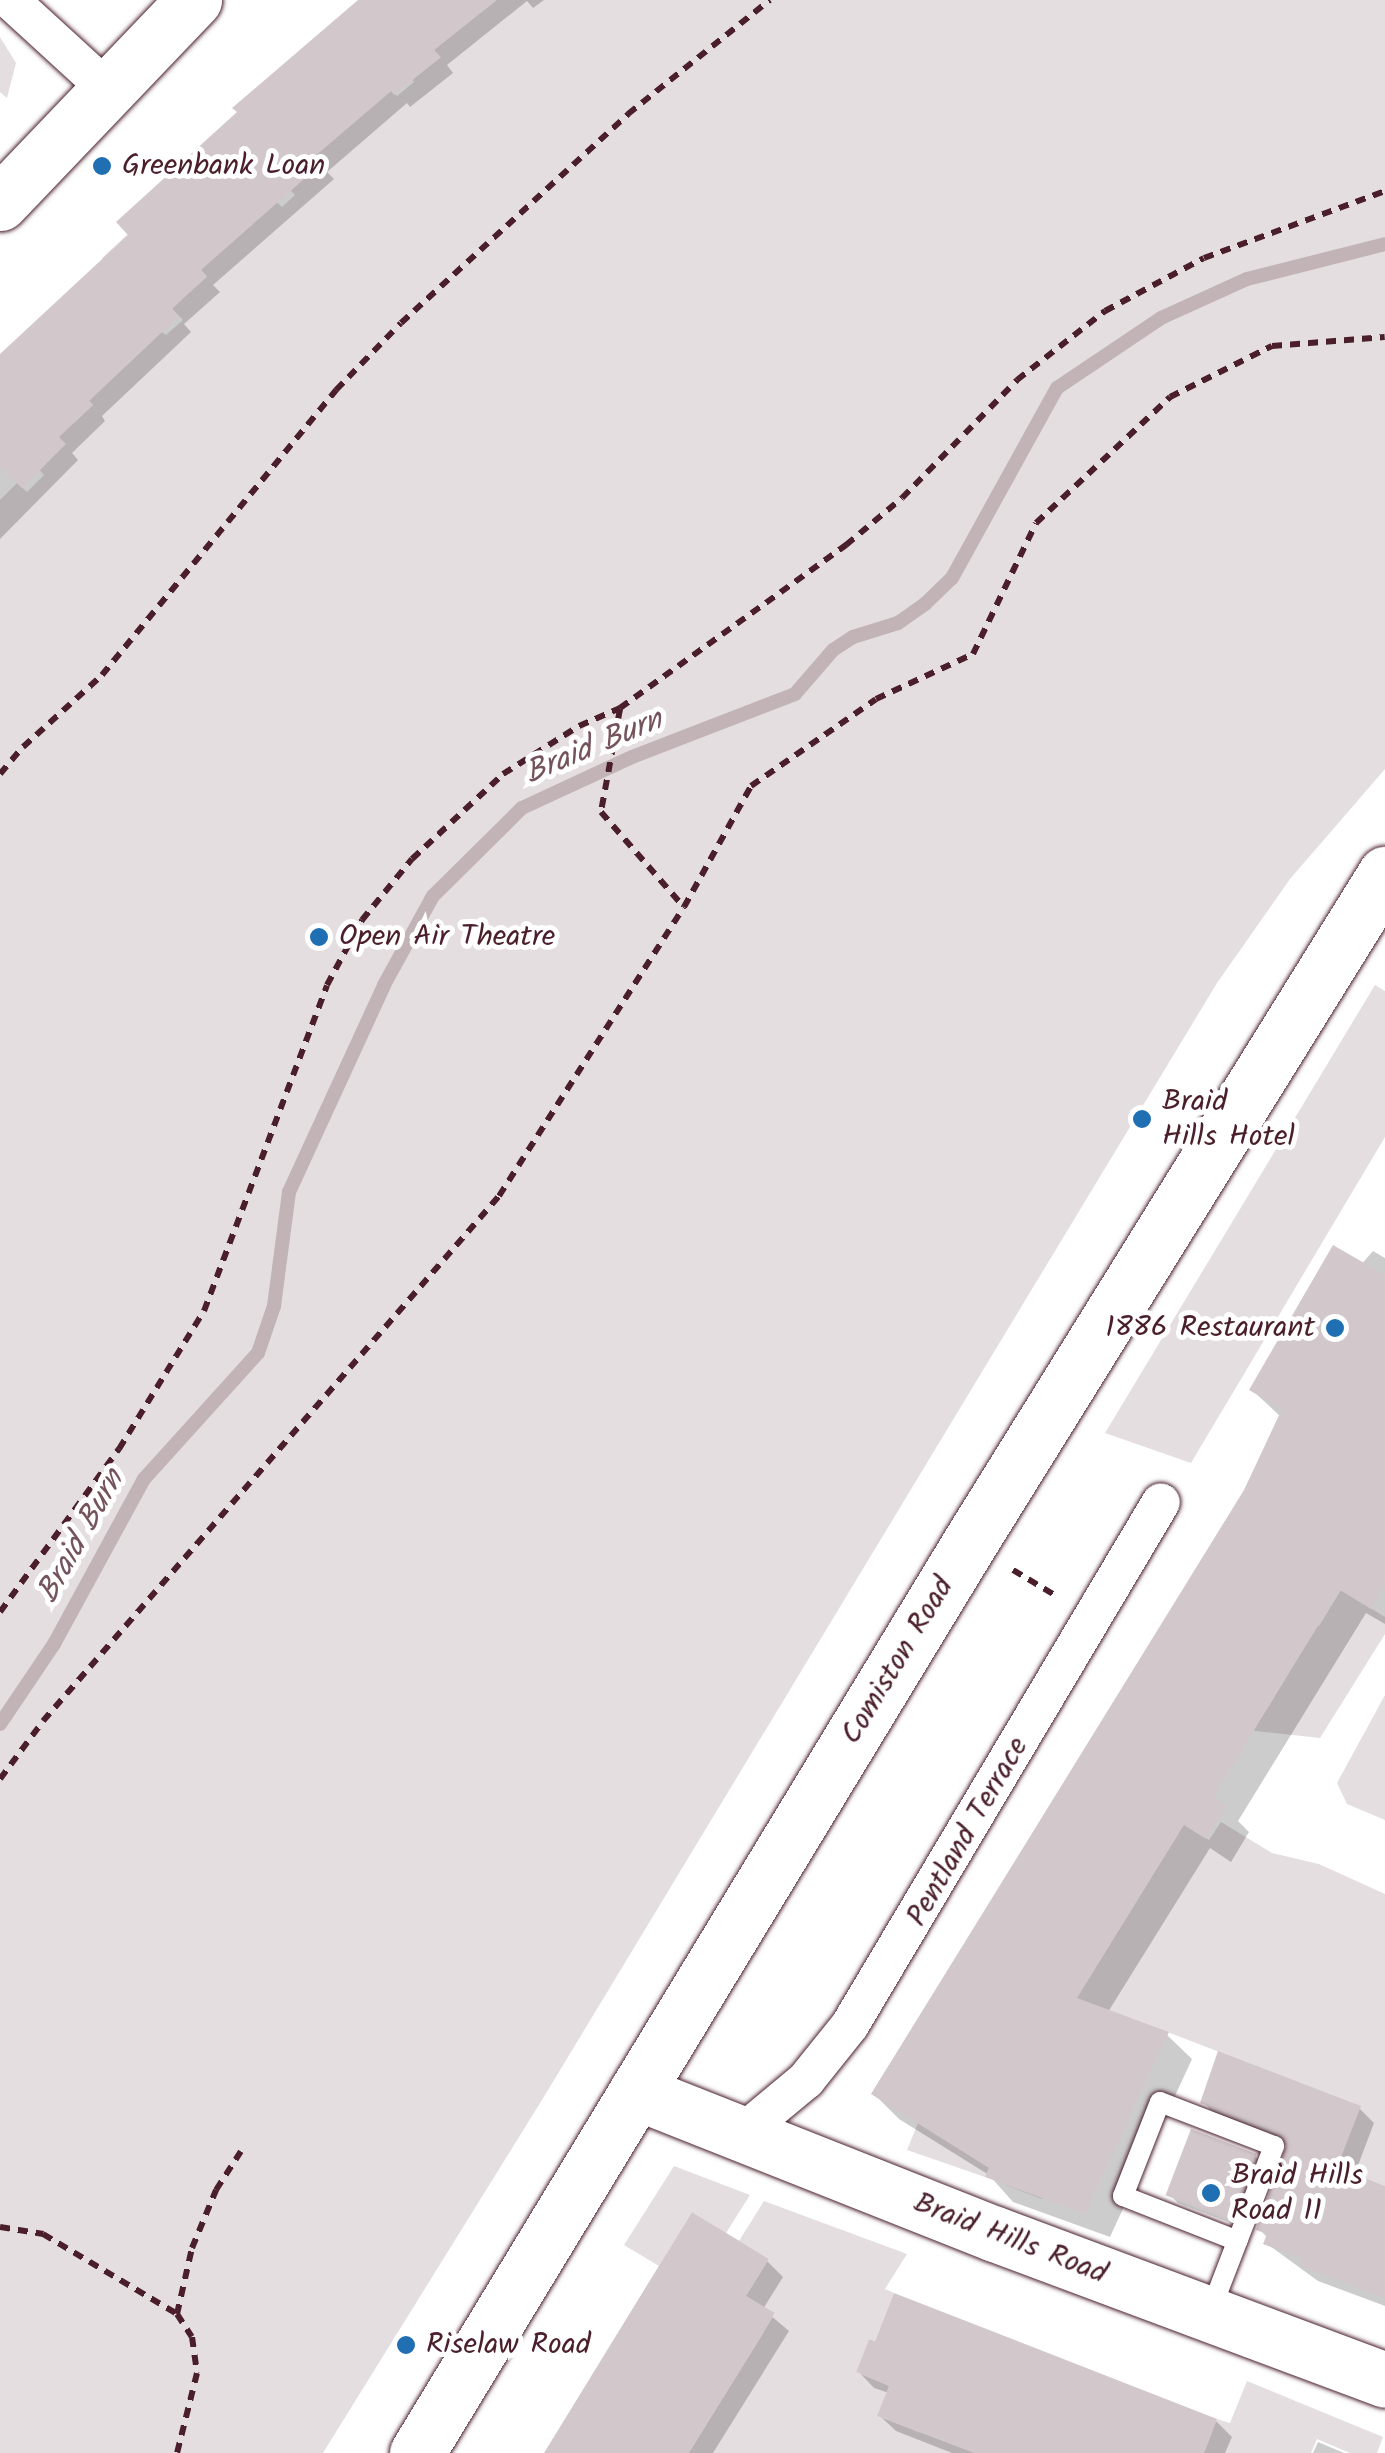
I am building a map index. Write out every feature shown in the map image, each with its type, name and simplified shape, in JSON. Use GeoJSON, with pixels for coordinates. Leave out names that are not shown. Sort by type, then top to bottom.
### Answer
{"type":"FeatureCollection","features":[{"type":"Feature","properties":{"kind":"main road"},"geometry":{"type":"LineString","coordinates":[[0,203],[194,0]]}},
{"type":"Feature","properties":{"kind":"main road","name":"Comiston Road"},"geometry":{"type":"LineString","coordinates":[[417,2453],[969,1544],[1385,874]]}},
{"type":"Feature","properties":{"kind":"main road","name":"Braid Hills Road"},"geometry":{"type":"LineString","coordinates":[[636,2092],[1385,2380]]}},
{"type":"Feature","properties":{"kind":"street"},"geometry":{"type":"LineString","coordinates":[[10,0],[106,88]]}},
{"type":"Feature","properties":{"kind":"street","name":"Pentland Terrace"},"geometry":{"type":"LineString","coordinates":[[741,2134],[806,2080],[850,2024],[1160,1502]]}},
{"type":"Feature","properties":{"kind":"lane"},"geometry":{"type":"LineString","coordinates":[[1210,2314],[1238,2241],[1274,2146],[1160,2102],[1123,2196],[1238,2241]]}},
{"type":"Feature","properties":{"kind":"path"},"geometry":{"type":"LineString","coordinates":[[0,774],[23,747],[102,675],[336,390],[400,323],[628,114],[770,0]]}},
{"type":"Feature","properties":{"kind":"path"},"geometry":{"type":"LineString","coordinates":[[0,1612],[120,1449],[204,1312],[327,986],[362,920],[412,859],[504,774],[579,726],[620,708],[846,544],[902,498],[1030,368],[1106,311],[1204,258],[1385,191]]}},
{"type":"Feature","properties":{"kind":"path"},"geometry":{"type":"LineString","coordinates":[[0,1779],[43,1720],[499,1196],[684,907],[751,786],[876,698],[973,654],[1036,523],[1170,397],[1272,346],[1385,337]]}},
{"type":"Feature","properties":{"kind":"path"},"geometry":{"type":"LineString","coordinates":[[620,708],[601,812],[684,907]]}},
{"type":"Feature","properties":{"kind":"path"},"geometry":{"type":"LineString","coordinates":[[969,1544],[1093,1618]]}},
{"type":"Feature","properties":{"kind":"path"},"geometry":{"type":"LineString","coordinates":[[178,2314],[192,2248],[216,2190],[241,2151]]}},
{"type":"Feature","properties":{"kind":"path"},"geometry":{"type":"LineString","coordinates":[[0,2227],[43,2234],[178,2314],[192,2338],[197,2373],[177,2453]]}},
{"type":"Feature","properties":{"kind":"shaded area"},"geometry":{"type":"Polygon","coordinates":[[[497,0],[1385,0],[1385,769],[1290,879],[1217,983],[545,2095],[323,2453],[0,2453],[0,500],[17,483],[27,492],[44,475],[35,465],[29,407],[0,354],[74,423],[93,405],[89,400],[162,332],[166,335],[183,320],[146,281],[133,291],[102,258],[128,234],[190,292],[207,277],[200,269],[275,201],[282,207],[295,195],[265,161],[305,177],[321,164],[315,156],[391,91],[397,96],[414,82],[387,49],[423,71],[440,58],[434,50],[497,0]]]}},
{"type":"Feature","properties":{"kind":"shaded area"},"geometry":{"type":"Polygon","coordinates":[[[0,37],[16,63],[7,98],[0,92],[0,37]]]}},
{"type":"Feature","properties":{"kind":"shaded area"},"geometry":{"type":"Polygon","coordinates":[[[1375,985],[1385,991],[1385,1137],[1191,1463],[1105,1433],[1375,985]]]}},
{"type":"Feature","properties":{"kind":"shaded area"},"geometry":{"type":"Polygon","coordinates":[[[1341,1590],[1385,1617],[1385,1634],[1320,1738],[1255,1731],[1218,1708],[1267,1709],[1290,1671],[1254,1649],[1282,1604],[1319,1626],[1341,1590]]]}},
{"type":"Feature","properties":{"kind":"shaded area"},"geometry":{"type":"Polygon","coordinates":[[[1385,1695],[1385,1820],[1347,1804],[1337,1783],[1385,1695]]]}},
{"type":"Feature","properties":{"kind":"shaded area"},"geometry":{"type":"Polygon","coordinates":[[[1157,1808],[1209,1840],[1221,1822],[1272,1853],[1319,1864],[1385,1894],[1385,2186],[1366,2179],[1325,2199],[1360,2106],[1131,2018],[1111,2049],[1042,2199],[1006,2185],[1012,2167],[990,2166],[985,2177],[907,2150],[918,2123],[1075,2001],[1153,1874],[1157,1808]]]}},
{"type":"Feature","properties":{"kind":"shaded area"},"geometry":{"type":"Polygon","coordinates":[[[674,2166],[750,2195],[726,2233],[692,2212],[659,2266],[624,2245],[674,2166]]]}},
{"type":"Feature","properties":{"kind":"shaded area"},"geometry":{"type":"Polygon","coordinates":[[[764,2201],[907,2254],[885,2289],[894,2293],[875,2341],[869,2339],[856,2372],[889,2386],[878,2416],[918,2432],[930,2401],[985,2423],[973,2453],[677,2453],[775,2314],[746,2296],[769,2259],[739,2241],[764,2201]]]}},
{"type":"Feature","properties":{"kind":"shaded area"},"geometry":{"type":"Polygon","coordinates":[[[1247,2381],[1383,2437],[1377,2453],[1350,2453],[1317,2439],[1311,2453],[1204,2453],[1217,2419],[1230,2423],[1247,2381]]]}},
{"type":"Feature","properties":{"kind":"building"},"geometry":{"type":"Polygon","coordinates":[[[358,0],[496,0],[434,50],[441,57],[394,95],[391,91],[315,156],[321,164],[201,270],[207,276],[172,309],[179,316],[89,401],[93,405],[59,437],[66,444],[22,488],[0,467],[0,354],[128,235],[116,222],[237,112],[232,108],[358,0]]]}},
{"type":"Feature","properties":{"kind":"building"},"geometry":{"type":"Polygon","coordinates":[[[1333,1245],[1385,1275],[1385,1584],[1371,1609],[1340,1590],[1213,1797],[1226,1806],[1206,1839],[1184,1825],[1077,1998],[1169,2032],[1085,2214],[985,2177],[989,2168],[871,2094],[1244,1490],[1282,1409],[1249,1390],[1333,1245]]]}},
{"type":"Feature","properties":{"kind":"building"},"geometry":{"type":"Polygon","coordinates":[[[1218,2051],[1361,2106],[1337,2167],[1385,2186],[1385,2298],[1300,2266],[1303,2259],[1263,2244],[1267,2234],[1256,2230],[1287,2143],[1279,2133],[1200,2103],[1218,2051]]]}},
{"type":"Feature","properties":{"kind":"building"},"geometry":{"type":"Polygon","coordinates":[[[1191,2129],[1256,2154],[1231,2220],[1166,2195],[1191,2129]]]}},
{"type":"Feature","properties":{"kind":"building"},"geometry":{"type":"Polygon","coordinates":[[[692,2212],[769,2259],[746,2296],[775,2313],[758,2342],[689,2453],[544,2453],[692,2212]]]}},
{"type":"Feature","properties":{"kind":"building"},"geometry":{"type":"Polygon","coordinates":[[[894,2293],[1217,2419],[1204,2453],[974,2453],[877,2416],[889,2386],[856,2372],[869,2339],[875,2341],[894,2293]]]}},
{"type":"Feature","properties":{"kind":"waterway","name":"Braid Burn"},"geometry":{"type":"LineString","coordinates":[[0,1724],[54,1644],[144,1479],[258,1353],[274,1306],[289,1192],[384,985],[433,896],[522,808],[632,757],[795,694],[833,650],[853,637],[898,623],[925,604],[952,578],[1057,388],[1161,318],[1247,279],[1385,244]]}},
{"type":"Feature","properties":{"kind":"place","name":"Greenbank Loan"},"geometry":{"type":"Point","coordinates":[102,166]}},
{"type":"Feature","properties":{"kind":"place","name":"Open Air Theatre"},"geometry":{"type":"Point","coordinates":[319,937]}},
{"type":"Feature","properties":{"kind":"place","name":"Braid Hills Hotel"},"geometry":{"type":"Point","coordinates":[1142,1119]}},
{"type":"Feature","properties":{"kind":"place","name":"1886 Restaurant"},"geometry":{"type":"Point","coordinates":[1335,1328]}},
{"type":"Feature","properties":{"kind":"place","name":"Braid Hills Road 11"},"geometry":{"type":"Point","coordinates":[1211,2193]}},
{"type":"Feature","properties":{"kind":"place","name":"Riselaw Road"},"geometry":{"type":"Point","coordinates":[406,2345]}}]}
